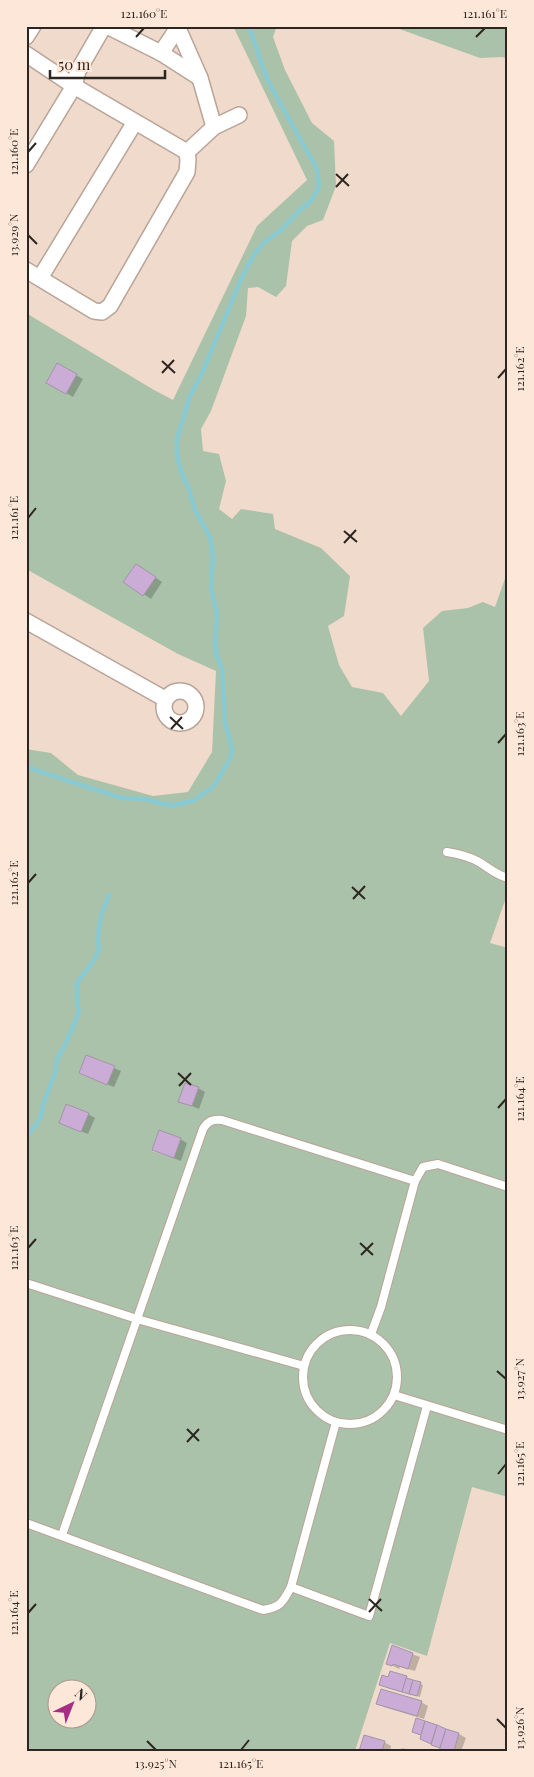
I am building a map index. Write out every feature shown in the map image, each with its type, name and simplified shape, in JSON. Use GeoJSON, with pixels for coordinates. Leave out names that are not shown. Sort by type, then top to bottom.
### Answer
{"type":"FeatureCollection","features":[{"type":"Feature","properties":{"kind":"street"},"geometry":{"type":"LineString","coordinates":[[26,37],[33,26]]}},
{"type":"Feature","properties":{"kind":"street"},"geometry":{"type":"LineString","coordinates":[[26,165],[74,86],[78,71],[105,26],[161,54],[200,78]]}},
{"type":"Feature","properties":{"kind":"street"},"geometry":{"type":"LineString","coordinates":[[161,54],[179,27]]}},
{"type":"Feature","properties":{"kind":"street"},"geometry":{"type":"LineString","coordinates":[[179,27],[200,78],[214,127]]}},
{"type":"Feature","properties":{"kind":"street"},"geometry":{"type":"LineString","coordinates":[[26,54],[74,86],[187,152]]}},
{"type":"Feature","properties":{"kind":"street"},"geometry":{"type":"LineString","coordinates":[[187,152],[214,127],[239,115]]}},
{"type":"Feature","properties":{"kind":"street"},"geometry":{"type":"LineString","coordinates":[[40,278],[135,122]]}},
{"type":"Feature","properties":{"kind":"street"},"geometry":{"type":"LineString","coordinates":[[26,270],[94,311],[102,312],[110,306],[187,172],[187,152]]}},
{"type":"Feature","properties":{"kind":"street"},"geometry":{"type":"LineString","coordinates":[[26,621],[166,699]]}},
{"type":"Feature","properties":{"kind":"lane"},"geometry":{"type":"LineString","coordinates":[[447,852],[462,854],[479,862],[499,876],[508,878]]}},
{"type":"Feature","properties":{"kind":"lane"},"geometry":{"type":"LineString","coordinates":[[62,1535],[203,1129],[208,1122],[214,1119],[222,1120],[415,1181]]}},
{"type":"Feature","properties":{"kind":"lane"},"geometry":{"type":"LineString","coordinates":[[371,1334],[381,1307],[415,1181],[423,1167],[438,1164],[508,1187]]}},
{"type":"Feature","properties":{"kind":"lane"},"geometry":{"type":"LineString","coordinates":[[26,1283],[137,1319],[304,1366]]}},
{"type":"Feature","properties":{"kind":"lane"},"geometry":{"type":"LineString","coordinates":[[343,1330],[357,1330],[371,1334],[382,1342],[391,1354],[396,1367],[397,1381],[394,1395],[387,1407],[376,1416],[364,1422],[350,1424],[336,1422],[323,1416],[313,1406],[306,1394],[302,1380],[304,1366],[309,1353],[318,1342],[329,1334],[343,1330]]}},
{"type":"Feature","properties":{"kind":"lane"},"geometry":{"type":"LineString","coordinates":[[394,1395],[508,1430]]}},
{"type":"Feature","properties":{"kind":"lane"},"geometry":{"type":"LineString","coordinates":[[291,1587],[369,1616],[427,1406]]}},
{"type":"Feature","properties":{"kind":"lane"},"geometry":{"type":"LineString","coordinates":[[26,1523],[263,1610],[280,1605],[291,1587],[336,1422]]}},
{"type":"Feature","properties":{"kind":"green space"},"geometry":{"type":"Polygon","coordinates":[[[233,26],[277,26],[273,37],[285,70],[312,123],[334,141],[336,186],[323,220],[307,226],[292,241],[286,286],[276,297],[258,287],[248,288],[246,316],[211,411],[201,429],[203,451],[219,454],[226,481],[219,509],[232,519],[241,509],[273,514],[275,529],[321,548],[350,576],[344,616],[328,626],[339,665],[352,687],[383,693],[401,716],[429,681],[423,628],[442,611],[468,608],[483,602],[495,607],[508,570],[508,892],[490,943],[508,948],[508,1497],[472,1487],[427,1656],[390,1643],[355,1751],[26,1751],[26,749],[51,753],[78,775],[153,796],[188,792],[212,752],[216,671],[178,654],[26,569],[26,313],[173,400],[257,226],[307,180],[233,26]],[[159,1131],[152,1151],[174,1158],[181,1138],[159,1131]]]}},
{"type":"Feature","properties":{"kind":"green space"},"geometry":{"type":"Polygon","coordinates":[[[391,26],[508,26],[508,59],[502,57],[480,58],[391,26]]]}},
{"type":"Feature","properties":{"kind":"building"},"geometry":{"type":"Polygon","coordinates":[[[57,363],[77,374],[66,394],[46,383],[57,363]]]}},
{"type":"Feature","properties":{"kind":"building"},"geometry":{"type":"Polygon","coordinates":[[[136,564],[156,577],[143,596],[123,582],[136,564]]]}},
{"type":"Feature","properties":{"kind":"building"},"geometry":{"type":"Polygon","coordinates":[[[86,1055],[115,1066],[107,1085],[79,1073],[86,1055]]]}},
{"type":"Feature","properties":{"kind":"building"},"geometry":{"type":"Polygon","coordinates":[[[185,1083],[199,1087],[192,1106],[178,1102],[185,1083]]]}},
{"type":"Feature","properties":{"kind":"building"},"geometry":{"type":"Polygon","coordinates":[[[66,1104],[89,1113],[81,1132],[59,1123],[66,1104]]]}},
{"type":"Feature","properties":{"kind":"building"},"geometry":{"type":"Polygon","coordinates":[[[159,1130],[181,1138],[174,1158],[152,1150],[159,1130]]]}},
{"type":"Feature","properties":{"kind":"building"},"geometry":{"type":"Polygon","coordinates":[[[392,1645],[413,1653],[408,1669],[393,1664],[392,1666],[386,1664],[392,1645]]]}},
{"type":"Feature","properties":{"kind":"building"},"geometry":{"type":"Polygon","coordinates":[[[390,1671],[407,1676],[402,1692],[379,1685],[382,1675],[388,1677],[390,1671]]]}},
{"type":"Feature","properties":{"kind":"building"},"geometry":{"type":"Polygon","coordinates":[[[406,1678],[413,1680],[409,1694],[402,1692],[406,1678]]]}},
{"type":"Feature","properties":{"kind":"building"},"geometry":{"type":"Polygon","coordinates":[[[413,1680],[421,1682],[417,1696],[409,1694],[413,1680]]]}},
{"type":"Feature","properties":{"kind":"building"},"geometry":{"type":"Polygon","coordinates":[[[381,1689],[422,1701],[417,1716],[376,1704],[381,1689]]]}},
{"type":"Feature","properties":{"kind":"building"},"geometry":{"type":"Polygon","coordinates":[[[416,1718],[425,1721],[421,1735],[412,1732],[416,1718]]]}},
{"type":"Feature","properties":{"kind":"building"},"geometry":{"type":"Polygon","coordinates":[[[425,1721],[437,1725],[431,1744],[420,1739],[425,1721]]]}},
{"type":"Feature","properties":{"kind":"building"},"geometry":{"type":"Polygon","coordinates":[[[437,1725],[446,1729],[440,1748],[431,1745],[437,1725]]]}},
{"type":"Feature","properties":{"kind":"building"},"geometry":{"type":"Polygon","coordinates":[[[446,1729],[459,1733],[454,1751],[439,1751],[446,1729]]]}},
{"type":"Feature","properties":{"kind":"building"},"geometry":{"type":"Polygon","coordinates":[[[364,1735],[385,1741],[382,1751],[359,1751],[364,1735]]]}},
{"type":"Feature","properties":{"kind":"waterway"},"geometry":{"type":"LineString","coordinates":[[26,765],[38,771],[122,798],[145,799],[173,805],[193,801],[214,786],[231,757],[232,748],[225,722],[222,668],[216,654],[215,645],[217,614],[211,588],[213,557],[210,537],[194,508],[189,489],[182,474],[177,455],[177,439],[190,396],[203,371],[242,277],[255,253],[312,200],[319,186],[317,169],[269,83],[248,26]]}},
{"type":"Feature","properties":{"kind":"waterway"},"geometry":{"type":"LineString","coordinates":[[26,1137],[37,1124],[42,1114],[43,1105],[55,1073],[57,1059],[75,1023],[79,1011],[77,1004],[77,982],[98,952],[101,918],[109,895]]}}]}
